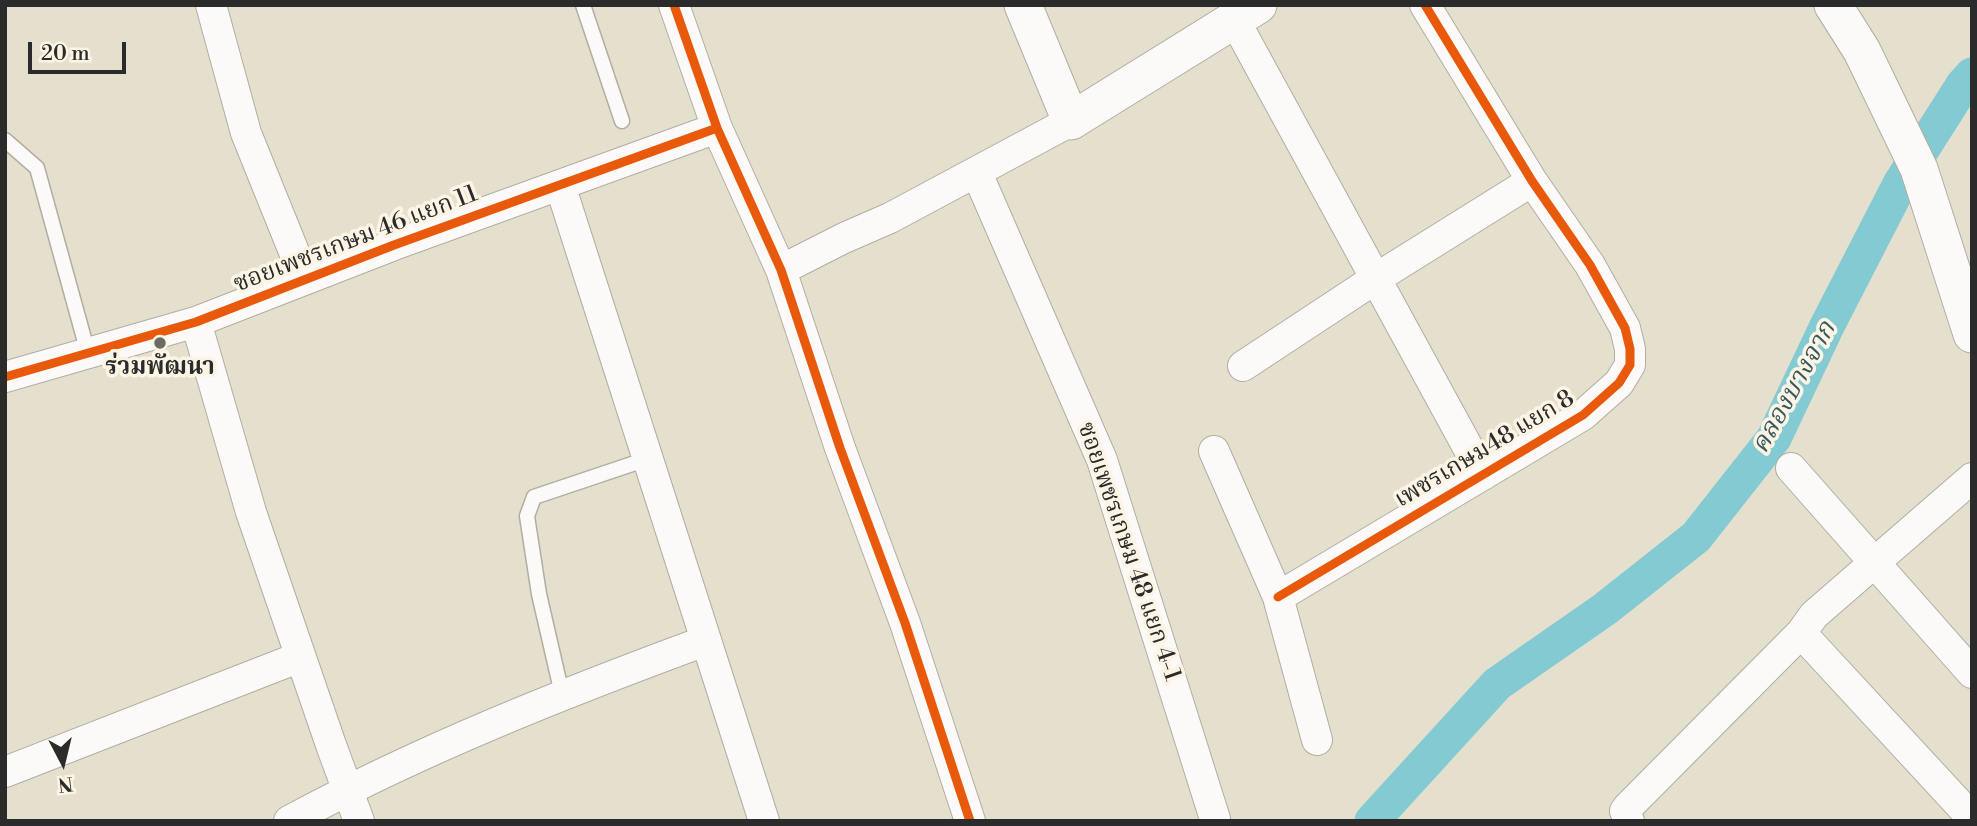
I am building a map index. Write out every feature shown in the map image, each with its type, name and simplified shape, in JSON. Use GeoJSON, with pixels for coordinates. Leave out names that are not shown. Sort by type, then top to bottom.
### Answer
{"type":"FeatureCollection","features":[{"type":"Feature","properties":{"kind":"street"},"geometry":{"type":"LineString","coordinates":[[211,5],[246,133],[305,279]]}},
{"type":"Feature","properties":{"kind":"street"},"geometry":{"type":"LineString","coordinates":[[674,5],[717,128],[781,270],[836,436],[905,623],[970,821]]}},
{"type":"Feature","properties":{"kind":"street"},"geometry":{"type":"LineString","coordinates":[[1023,5],[1071,121]]}},
{"type":"Feature","properties":{"kind":"street","name":"เพชรเกษม48 แยก 8"},"geometry":{"type":"LineString","coordinates":[[1278,597],[1583,415],[1619,383],[1630,365],[1626,328],[1590,265],[1532,181],[1425,5]]}},
{"type":"Feature","properties":{"kind":"street"},"geometry":{"type":"LineString","coordinates":[[1833,5],[1862,51],[1919,169],[1972,334]]}},
{"type":"Feature","properties":{"kind":"street"},"geometry":{"type":"LineString","coordinates":[[781,270],[890,218],[1071,121],[1246,13],[1375,279],[1483,475]]}},
{"type":"Feature","properties":{"kind":"street","name":"ซอยเพชรเกษม 46 แยก 11"},"geometry":{"type":"LineString","coordinates":[[5,377],[196,322],[394,244],[717,128]]}},
{"type":"Feature","properties":{"kind":"street","name":"ซอยเพชรเกษม 48 แยก 4-1"},"geometry":{"type":"LineString","coordinates":[[976,173],[1102,460],[1215,819]]}},
{"type":"Feature","properties":{"kind":"street"},"geometry":{"type":"LineString","coordinates":[[1243,366],[1375,279],[1532,181]]}},
{"type":"Feature","properties":{"kind":"street"},"geometry":{"type":"LineString","coordinates":[[560,185],[764,821]]}},
{"type":"Feature","properties":{"kind":"street"},"geometry":{"type":"LineString","coordinates":[[196,322],[251,512],[359,821]]}},
{"type":"Feature","properties":{"kind":"street"},"geometry":{"type":"LineString","coordinates":[[1214,451],[1278,597],[1317,740]]}},
{"type":"Feature","properties":{"kind":"street"},"geometry":{"type":"LineString","coordinates":[[1791,468],[1972,673]]}},
{"type":"Feature","properties":{"kind":"street"},"geometry":{"type":"LineString","coordinates":[[1629,821],[1625,811],[1628,807],[1801,634],[1814,615],[1972,478]]}},
{"type":"Feature","properties":{"kind":"street"},"geometry":{"type":"LineString","coordinates":[[1801,634],[1972,818]]}},
{"type":"Feature","properties":{"kind":"street"},"geometry":{"type":"LineString","coordinates":[[289,821],[348,789],[562,694],[705,641]]}},
{"type":"Feature","properties":{"kind":"street"},"geometry":{"type":"LineString","coordinates":[[5,772],[300,657]]}},
{"type":"Feature","properties":{"kind":"lane"},"geometry":{"type":"LineString","coordinates":[[583,5],[622,121]]}},
{"type":"Feature","properties":{"kind":"lane"},"geometry":{"type":"LineString","coordinates":[[5,140],[37,168],[88,353]]}},
{"type":"Feature","properties":{"kind":"lane"},"geometry":{"type":"LineString","coordinates":[[562,694],[539,594],[527,516],[534,497],[647,459]]}},
{"type":"Feature","properties":{"kind":"waterway","name":"คลองบางจาก"},"geometry":{"type":"LineString","coordinates":[[1372,821],[1497,684],[1605,609],[1696,537],[1774,438],[1827,326],[1900,184],[1972,75]]}},
{"type":"Feature","properties":{"kind":"cycle path"},"geometry":{"type":"LineString","coordinates":[[674,5],[717,128],[781,270],[840,448],[905,623],[970,821]]}},
{"type":"Feature","properties":{"kind":"cycle path"},"geometry":{"type":"LineString","coordinates":[[1278,597],[1583,415],[1619,383],[1630,365],[1630,349],[1625,328],[1590,265],[1532,181],[1425,5]]}},
{"type":"Feature","properties":{"kind":"cycle path"},"geometry":{"type":"LineString","coordinates":[[5,377],[196,322],[394,245],[717,128]]}},
{"type":"Feature","properties":{"kind":"place","name":"ร่วมพัฒนา"},"geometry":{"type":"Point","coordinates":[160,343]}}]}
